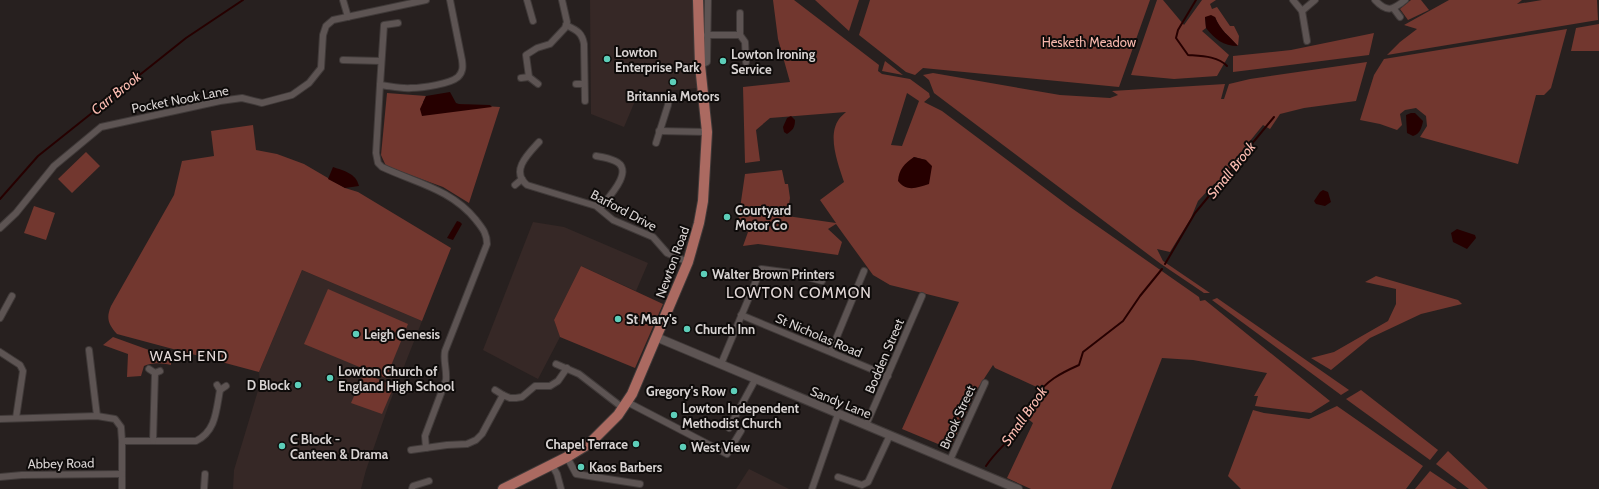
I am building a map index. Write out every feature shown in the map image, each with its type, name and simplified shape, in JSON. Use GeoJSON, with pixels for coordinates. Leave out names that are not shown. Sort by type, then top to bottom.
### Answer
{"type":"FeatureCollection","features":[{"type":"Feature","properties":{"kind":"main road","name":"Newton Road"},"geometry":{"type":"LineString","coordinates":[[503,489],[567,458],[590,444],[625,405],[688,262],[699,223],[703,202],[708,132],[700,65],[698,0]]}},
{"type":"Feature","properties":{"kind":"street"},"geometry":{"type":"LineString","coordinates":[[343,0],[348,17]]}},
{"type":"Feature","properties":{"kind":"street","name":"Pocket Nook Lane"},"geometry":{"type":"LineString","coordinates":[[0,228],[16,213],[54,166],[101,126],[220,101],[242,98],[262,102],[292,95],[309,83],[321,68],[323,35],[326,26],[333,20],[426,0]]}},
{"type":"Feature","properties":{"kind":"street"},"geometry":{"type":"LineString","coordinates":[[380,85],[410,88],[428,86],[452,81],[461,74],[463,69],[462,60],[450,0]]}},
{"type":"Feature","properties":{"kind":"street"},"geometry":{"type":"LineString","coordinates":[[527,0],[533,21]]}},
{"type":"Feature","properties":{"kind":"street"},"geometry":{"type":"LineString","coordinates":[[538,84],[529,77],[526,55],[537,48],[550,44],[560,36],[567,22],[562,0]]}},
{"type":"Feature","properties":{"kind":"street"},"geometry":{"type":"LineString","coordinates":[[700,65],[707,62],[708,0]]}},
{"type":"Feature","properties":{"kind":"street"},"geometry":{"type":"LineString","coordinates":[[1293,0],[1302,11],[1307,41]]}},
{"type":"Feature","properties":{"kind":"street"},"geometry":{"type":"LineString","coordinates":[[1302,11],[1315,0]]}},
{"type":"Feature","properties":{"kind":"street"},"geometry":{"type":"LineString","coordinates":[[1375,0],[1381,6],[1388,9],[1394,9],[1405,0]]}},
{"type":"Feature","properties":{"kind":"street"},"geometry":{"type":"LineString","coordinates":[[1394,9],[1400,17]]}},
{"type":"Feature","properties":{"kind":"street"},"geometry":{"type":"LineString","coordinates":[[740,12],[740,35],[745,42],[746,62]]}},
{"type":"Feature","properties":{"kind":"street"},"geometry":{"type":"LineString","coordinates":[[398,23],[384,25],[376,153],[378,163],[388,170],[446,193],[470,213],[484,229],[487,238],[487,244],[445,351],[444,362],[447,375],[425,436],[426,448]]}},
{"type":"Feature","properties":{"kind":"street"},"geometry":{"type":"LineString","coordinates":[[566,25],[583,36],[585,102]]}},
{"type":"Feature","properties":{"kind":"street"},"geometry":{"type":"LineString","coordinates":[[707,35],[740,35]]}},
{"type":"Feature","properties":{"kind":"street"},"geometry":{"type":"LineString","coordinates":[[342,60],[381,61]]}},
{"type":"Feature","properties":{"kind":"street"},"geometry":{"type":"LineString","coordinates":[[521,78],[529,77]]}},
{"type":"Feature","properties":{"kind":"street"},"geometry":{"type":"LineString","coordinates":[[576,84],[584,84]]}},
{"type":"Feature","properties":{"kind":"street"},"geometry":{"type":"LineString","coordinates":[[656,143],[668,105],[669,97]]}},
{"type":"Feature","properties":{"kind":"street"},"geometry":{"type":"LineString","coordinates":[[659,131],[708,132]]}},
{"type":"Feature","properties":{"kind":"street"},"geometry":{"type":"LineString","coordinates":[[515,185],[522,179],[520,166],[526,156],[539,142]]}},
{"type":"Feature","properties":{"kind":"street"},"geometry":{"type":"LineString","coordinates":[[596,156],[615,161],[620,165],[622,171],[621,179],[617,187],[600,208]]}},
{"type":"Feature","properties":{"kind":"street","name":"Barford Drive"},"geometry":{"type":"LineString","coordinates":[[522,179],[530,187],[582,200],[600,208],[613,220],[653,237],[665,252],[688,262]]}},
{"type":"Feature","properties":{"kind":"street"},"geometry":{"type":"LineString","coordinates":[[721,364],[761,269],[791,273],[822,281]]}},
{"type":"Feature","properties":{"kind":"street"},"geometry":{"type":"LineString","coordinates":[[831,351],[864,271]]}},
{"type":"Feature","properties":{"kind":"street"},"geometry":{"type":"LineString","coordinates":[[0,318],[12,296]]}},
{"type":"Feature","properties":{"kind":"street","name":"Bodden Street"},"geometry":{"type":"LineString","coordinates":[[866,425],[922,296]]}},
{"type":"Feature","properties":{"kind":"street","name":"St Nicholas Road"},"geometry":{"type":"LineString","coordinates":[[741,315],[831,351],[888,376]]}},
{"type":"Feature","properties":{"kind":"street","name":"Sandy Lane"},"geometry":{"type":"LineString","coordinates":[[656,337],[755,380],[1018,489]]}},
{"type":"Feature","properties":{"kind":"street"},"geometry":{"type":"LineString","coordinates":[[89,350],[97,416]]}},
{"type":"Feature","properties":{"kind":"street"},"geometry":{"type":"LineString","coordinates":[[0,352],[20,365],[23,371],[16,418]]}},
{"type":"Feature","properties":{"kind":"street"},"geometry":{"type":"LineString","coordinates":[[556,364],[578,374],[625,405],[728,454],[741,431]]}},
{"type":"Feature","properties":{"kind":"street"},"geometry":{"type":"LineString","coordinates":[[494,390],[510,398],[522,397],[535,386],[550,386],[558,381],[567,368]]}},
{"type":"Feature","properties":{"kind":"street"},"geometry":{"type":"LineString","coordinates":[[149,369],[158,372],[153,441]]}},
{"type":"Feature","properties":{"kind":"street"},"geometry":{"type":"LineString","coordinates":[[729,428],[755,380]]}},
{"type":"Feature","properties":{"kind":"street","name":"Brook Street"},"geometry":{"type":"LineString","coordinates":[[950,460],[985,383]]}},
{"type":"Feature","properties":{"kind":"street"},"geometry":{"type":"LineString","coordinates":[[122,442],[196,441],[202,438],[214,424],[218,388],[226,386]]}},
{"type":"Feature","properties":{"kind":"street"},"geometry":{"type":"LineString","coordinates":[[411,450],[467,444],[476,440],[482,434],[503,395]]}},
{"type":"Feature","properties":{"kind":"street"},"geometry":{"type":"LineString","coordinates":[[812,489],[838,414]]}},
{"type":"Feature","properties":{"kind":"street"},"geometry":{"type":"LineString","coordinates":[[0,419],[97,416],[110,417],[118,422],[121,427],[122,489]]}},
{"type":"Feature","properties":{"kind":"street"},"geometry":{"type":"LineString","coordinates":[[838,477],[862,485],[868,482],[890,435]]}},
{"type":"Feature","properties":{"kind":"street"},"geometry":{"type":"LineString","coordinates":[[567,458],[576,474],[631,486],[640,484]]}},
{"type":"Feature","properties":{"kind":"street"},"geometry":{"type":"LineString","coordinates":[[552,465],[557,474],[561,489]]}},
{"type":"Feature","properties":{"kind":"street","name":"Abbey Road"},"geometry":{"type":"LineString","coordinates":[[0,477],[22,475],[122,474]]}},
{"type":"Feature","properties":{"kind":"street"},"geometry":{"type":"LineString","coordinates":[[204,474],[206,485]]}},
{"type":"Feature","properties":{"kind":"street"},"geometry":{"type":"LineString","coordinates":[[412,489],[413,486],[429,481]]}},
{"type":"Feature","properties":{"kind":"shaded area"},"geometry":{"type":"Polygon","coordinates":[[[590,0],[692,0],[697,88],[638,94],[624,127],[591,114],[590,0]]]}},
{"type":"Feature","properties":{"kind":"shaded area"},"geometry":{"type":"Polygon","coordinates":[[[1211,15],[1215,17],[1222,29],[1238,46],[1228,45],[1216,39],[1209,32],[1206,28],[1205,17],[1211,15]]]}},
{"type":"Feature","properties":{"kind":"shaded area"},"geometry":{"type":"Polygon","coordinates":[[[450,92],[456,103],[490,105],[492,107],[422,116],[420,109],[426,96],[450,92]]]}},
{"type":"Feature","properties":{"kind":"shaded area"},"geometry":{"type":"Polygon","coordinates":[[[1415,113],[1423,121],[1419,132],[1413,136],[1407,133],[1406,115],[1415,113]]]}},
{"type":"Feature","properties":{"kind":"shaded area"},"geometry":{"type":"Polygon","coordinates":[[[791,116],[795,120],[795,125],[787,134],[784,132],[783,127],[787,118],[791,116]]]}},
{"type":"Feature","properties":{"kind":"shaded area"},"geometry":{"type":"Polygon","coordinates":[[[914,157],[926,160],[932,166],[929,184],[916,188],[908,188],[898,181],[903,167],[914,157]]]}},
{"type":"Feature","properties":{"kind":"shaded area"},"geometry":{"type":"Polygon","coordinates":[[[333,167],[352,175],[359,186],[345,188],[328,179],[333,167]]]}},
{"type":"Feature","properties":{"kind":"shaded area"},"geometry":{"type":"Polygon","coordinates":[[[1323,190],[1328,192],[1331,202],[1325,206],[1316,204],[1314,201],[1323,190]]]}},
{"type":"Feature","properties":{"kind":"shaded area"},"geometry":{"type":"Polygon","coordinates":[[[457,221],[462,224],[453,240],[447,238],[457,221]]]}},
{"type":"Feature","properties":{"kind":"shaded area"},"geometry":{"type":"Polygon","coordinates":[[[533,222],[564,227],[648,263],[636,291],[581,266],[554,320],[560,337],[538,379],[483,350],[533,222]]]}},
{"type":"Feature","properties":{"kind":"shaded area"},"geometry":{"type":"Polygon","coordinates":[[[1457,229],[1475,235],[1476,238],[1467,249],[1453,242],[1451,233],[1457,229]]]}},
{"type":"Feature","properties":{"kind":"shaded area","name":"Lowton Church of England High School"},"geometry":{"type":"Polygon","coordinates":[[[302,270],[422,321],[388,407],[361,489],[233,489],[234,470],[260,384],[259,372],[302,270]]]}},
{"type":"Feature","properties":{"kind":"shaded area"},"geometry":{"type":"Polygon","coordinates":[[[749,469],[789,489],[736,489],[749,469]]]}},
{"type":"Feature","properties":{"kind":"green space"},"geometry":{"type":"Polygon","coordinates":[[[773,0],[794,0],[879,65],[878,71],[882,74],[910,79],[929,93],[930,97],[924,102],[942,111],[1070,207],[1199,297],[1200,301],[1205,300],[1330,401],[1311,413],[1255,406],[1258,396],[1254,396],[1267,373],[1193,360],[1162,358],[1111,489],[1031,489],[1007,478],[1033,423],[1027,418],[1041,389],[995,368],[993,365],[976,391],[950,449],[902,429],[959,302],[890,285],[873,275],[836,224],[828,229],[842,242],[838,255],[758,244],[743,246],[748,232],[737,229],[745,174],[782,170],[785,184],[788,184],[790,198],[787,216],[836,223],[820,200],[844,182],[835,150],[834,133],[839,119],[846,112],[770,118],[756,130],[760,161],[745,163],[743,87],[790,82],[778,39],[773,0]],[[907,93],[891,145],[902,146],[919,101],[907,93]],[[914,157],[898,181],[926,160],[914,157]]]}},
{"type":"Feature","properties":{"kind":"green space"},"geometry":{"type":"Polygon","coordinates":[[[815,0],[859,0],[849,31],[815,0]]]}},
{"type":"Feature","properties":{"kind":"green space","name":"Hesketh Meadow"},"geometry":{"type":"Polygon","coordinates":[[[870,0],[1150,0],[1119,87],[923,68],[915,75],[906,72],[859,35],[870,0]]]}},
{"type":"Feature","properties":{"kind":"green space"},"geometry":{"type":"Polygon","coordinates":[[[1157,0],[1163,0],[1184,25],[1202,0],[1216,0],[1210,4],[1212,9],[1217,7],[1230,26],[1234,26],[1239,36],[1238,46],[1222,29],[1215,17],[1205,17],[1206,28],[1202,31],[1229,55],[1217,76],[1174,79],[1131,75],[1157,0]]]}},
{"type":"Feature","properties":{"kind":"green space"},"geometry":{"type":"Polygon","coordinates":[[[1411,0],[1421,0],[1429,10],[1408,20],[1400,9],[1411,0]]]}},
{"type":"Feature","properties":{"kind":"green space"},"geometry":{"type":"Polygon","coordinates":[[[1449,0],[1522,0],[1517,4],[1542,0],[1597,0],[1598,20],[1387,55],[1400,42],[1417,29],[1404,25],[1449,0]]]}},
{"type":"Feature","properties":{"kind":"green space"},"geometry":{"type":"Polygon","coordinates":[[[1599,24],[1599,51],[1571,51],[1576,28],[1599,24]]]}},
{"type":"Feature","properties":{"kind":"green space"},"geometry":{"type":"Polygon","coordinates":[[[1567,29],[1551,88],[1544,95],[1536,95],[1518,164],[1420,137],[1427,126],[1426,116],[1416,108],[1405,110],[1400,114],[1402,125],[1397,130],[1380,124],[1360,120],[1374,75],[1384,59],[1567,29]]]}},
{"type":"Feature","properties":{"kind":"green space"},"geometry":{"type":"Polygon","coordinates":[[[1374,33],[1369,55],[1233,72],[1233,56],[1291,50],[1374,33]]]}},
{"type":"Feature","properties":{"kind":"green space"},"geometry":{"type":"Polygon","coordinates":[[[885,61],[903,75],[882,71],[885,61]]]}},
{"type":"Feature","properties":{"kind":"green space"},"geometry":{"type":"Polygon","coordinates":[[[1367,62],[1356,101],[1304,108],[1280,114],[1270,129],[1263,125],[1237,157],[1230,172],[1213,185],[1198,201],[1191,218],[1170,252],[1157,249],[1163,261],[1210,293],[1204,293],[1161,264],[934,93],[929,80],[923,75],[933,73],[1060,95],[1110,98],[1118,95],[1112,91],[1225,84],[1221,99],[1224,99],[1229,84],[1250,79],[1367,62]]]}},
{"type":"Feature","properties":{"kind":"green space"},"geometry":{"type":"Polygon","coordinates":[[[387,93],[426,96],[423,102],[500,107],[469,203],[443,187],[386,166],[381,155],[387,93]]]}},
{"type":"Feature","properties":{"kind":"green space"},"geometry":{"type":"Polygon","coordinates":[[[253,125],[256,150],[277,154],[304,164],[345,188],[358,192],[451,248],[422,321],[302,270],[259,372],[117,334],[108,317],[111,306],[174,195],[182,161],[214,156],[211,131],[253,125]]]}},
{"type":"Feature","properties":{"kind":"green space"},"geometry":{"type":"Polygon","coordinates":[[[86,152],[100,166],[72,193],[58,179],[86,152]]]}},
{"type":"Feature","properties":{"kind":"green space"},"geometry":{"type":"Polygon","coordinates":[[[34,206],[55,213],[46,240],[24,233],[34,206]]]}},
{"type":"Feature","properties":{"kind":"green space"},"geometry":{"type":"Polygon","coordinates":[[[581,266],[663,304],[635,368],[560,337],[554,320],[581,266]]]}},
{"type":"Feature","properties":{"kind":"green space"},"geometry":{"type":"Polygon","coordinates":[[[1376,276],[1458,300],[1462,304],[1421,314],[1370,338],[1331,370],[1311,358],[1334,352],[1388,321],[1396,304],[1396,289],[1365,282],[1376,276]]]}},
{"type":"Feature","properties":{"kind":"green space","name":"Leigh Genesis"},"geometry":{"type":"Polygon","coordinates":[[[328,289],[408,324],[386,378],[304,344],[328,289]]]}},
{"type":"Feature","properties":{"kind":"green space"},"geometry":{"type":"Polygon","coordinates":[[[1217,298],[1349,390],[1341,395],[1212,300],[1217,298]]]}},
{"type":"Feature","properties":{"kind":"green space"},"geometry":{"type":"Polygon","coordinates":[[[113,337],[171,358],[171,365],[157,363],[150,364],[144,366],[141,376],[127,377],[128,354],[103,345],[113,337]]]}},
{"type":"Feature","properties":{"kind":"green space"},"geometry":{"type":"Polygon","coordinates":[[[364,373],[394,386],[382,414],[351,403],[364,373]]]}},
{"type":"Feature","properties":{"kind":"green space"},"geometry":{"type":"Polygon","coordinates":[[[1361,390],[1438,450],[1430,460],[1346,399],[1361,390]]]}},
{"type":"Feature","properties":{"kind":"green space"},"geometry":{"type":"Polygon","coordinates":[[[1337,406],[1423,466],[1406,489],[1241,489],[1228,476],[1253,410],[1264,413],[1309,419],[1337,406]]]}},
{"type":"Feature","properties":{"kind":"green space"},"geometry":{"type":"Polygon","coordinates":[[[1448,451],[1488,489],[1469,489],[1436,464],[1448,451]]]}},
{"type":"Feature","properties":{"kind":"green space"},"geometry":{"type":"Polygon","coordinates":[[[1430,471],[1457,489],[1415,489],[1430,471]]]}},
{"type":"Feature","properties":{"kind":"waterway","name":"Carr Brook"},"geometry":{"type":"LineString","coordinates":[[0,199],[38,156],[186,38],[243,0]]}},
{"type":"Feature","properties":{"kind":"waterway"},"geometry":{"type":"LineString","coordinates":[[1196,0],[1178,30],[1176,38],[1188,55],[1214,58],[1227,66]]}},
{"type":"Feature","properties":{"kind":"waterway","name":"Small Brook"},"geometry":{"type":"LineString","coordinates":[[1165,264],[1195,213],[1274,117]]}},
{"type":"Feature","properties":{"kind":"waterway","name":"Small Brook"},"geometry":{"type":"LineString","coordinates":[[986,466],[993,456],[1018,429],[1034,399],[1043,387],[1048,382],[1079,365],[1083,352],[1123,321],[1140,296],[1162,269]]}},
{"type":"Feature","properties":{"kind":"place","name":"Lowton Enterprise Park"},"geometry":{"type":"Point","coordinates":[607,59]}},
{"type":"Feature","properties":{"kind":"place","name":"Lowton Ironing Service"},"geometry":{"type":"Point","coordinates":[723,61]}},
{"type":"Feature","properties":{"kind":"place","name":"Britannia Motors"},"geometry":{"type":"Point","coordinates":[673,82]}},
{"type":"Feature","properties":{"kind":"place","name":"Courtyard Motor Co"},"geometry":{"type":"Point","coordinates":[727,217]}},
{"type":"Feature","properties":{"kind":"place","name":"Walter Brown Printers"},"geometry":{"type":"Point","coordinates":[704,274]}},
{"type":"Feature","properties":{"kind":"place","name":"St Mary's"},"geometry":{"type":"Point","coordinates":[618,319]}},
{"type":"Feature","properties":{"kind":"place","name":"Church Inn"},"geometry":{"type":"Point","coordinates":[687,329]}},
{"type":"Feature","properties":{"kind":"place","name":"Leigh Genesis"},"geometry":{"type":"Point","coordinates":[356,334]}},
{"type":"Feature","properties":{"kind":"place","name":"Lowton Church of England High School"},"geometry":{"type":"Point","coordinates":[330,378]}},
{"type":"Feature","properties":{"kind":"place","name":"D Block"},"geometry":{"type":"Point","coordinates":[298,385]}},
{"type":"Feature","properties":{"kind":"place","name":"Gregory's Row"},"geometry":{"type":"Point","coordinates":[734,391]}},
{"type":"Feature","properties":{"kind":"place","name":"Lowton Independent Methodist Church"},"geometry":{"type":"Point","coordinates":[674,415]}},
{"type":"Feature","properties":{"kind":"place","name":"Chapel Terrace"},"geometry":{"type":"Point","coordinates":[636,444]}},
{"type":"Feature","properties":{"kind":"place","name":"C Block - Canteen & Drama"},"geometry":{"type":"Point","coordinates":[282,446]}},
{"type":"Feature","properties":{"kind":"place","name":"West View"},"geometry":{"type":"Point","coordinates":[683,447]}},
{"type":"Feature","properties":{"kind":"place","name":"Kaos Barbers"},"geometry":{"type":"Point","coordinates":[581,467]}},
{"type":"Feature","properties":{"kind":"district","name":"LOWTON COMMON"},"geometry":{"type":"Point","coordinates":[799,293]}},
{"type":"Feature","properties":{"kind":"district","name":"WASH END"},"geometry":{"type":"Point","coordinates":[189,356]}}]}
